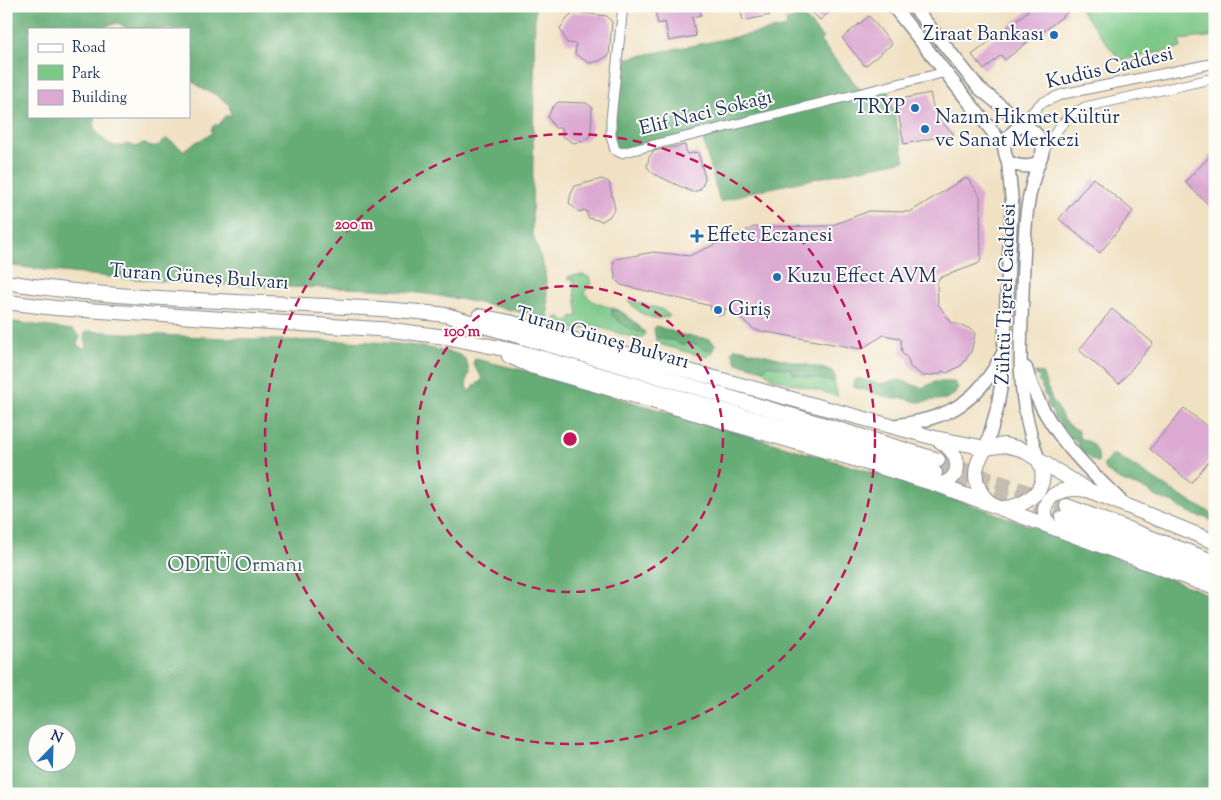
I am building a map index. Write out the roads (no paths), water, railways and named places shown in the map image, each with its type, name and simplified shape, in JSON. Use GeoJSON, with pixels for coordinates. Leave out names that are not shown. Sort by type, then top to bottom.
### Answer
{"type":"FeatureCollection","features":[{"type":"Feature","properties":{"kind":"main road"},"geometry":{"type":"LineString","coordinates":[[893,6],[1003,145],[1008,162],[1012,202],[1000,396],[986,448],[978,460],[976,479],[979,490],[997,506],[1021,505],[1035,494],[1040,486],[1042,468],[1039,461]]}},
{"type":"Feature","properties":{"kind":"main road"},"geometry":{"type":"LineString","coordinates":[[913,6],[979,88],[1039,137],[1042,146],[1041,157],[1036,164],[1020,166],[1008,162]]}},
{"type":"Feature","properties":{"kind":"main road"},"geometry":{"type":"LineString","coordinates":[[1003,145],[1012,132],[1022,123]]}},
{"type":"Feature","properties":{"kind":"main road","name":"Zühtü Tigrel Caddesi"},"geometry":{"type":"LineString","coordinates":[[1039,461],[1028,424],[1023,397],[1021,351],[1025,226],[1028,196],[1041,157]]}},
{"type":"Feature","properties":{"kind":"main road","name":"Turan Güneş Bulvarı"},"geometry":{"type":"LineString","coordinates":[[6,282],[135,296],[372,307],[446,315],[818,423],[937,473]]}},
{"type":"Feature","properties":{"kind":"main road","name":"Turan Güneş Bulvarı"},"geometry":{"type":"LineString","coordinates":[[6,302],[55,308],[392,330],[446,337],[481,344],[531,366],[854,459],[937,473]]}},
{"type":"Feature","properties":{"kind":"main road"},"geometry":{"type":"LineString","coordinates":[[446,315],[480,316],[509,322],[935,438],[986,448],[1000,445],[1025,450],[1039,461],[1088,490],[1215,542]]}},
{"type":"Feature","properties":{"kind":"main road"},"geometry":{"type":"LineString","coordinates":[[886,426],[934,418],[962,404],[985,384],[1004,350]]}},
{"type":"Feature","properties":{"kind":"main road"},"geometry":{"type":"LineString","coordinates":[[1021,351],[1035,394],[1059,437],[1075,457],[1126,506]]}},
{"type":"Feature","properties":{"kind":"main road"},"geometry":{"type":"LineString","coordinates":[[935,438],[950,448],[957,464],[953,476],[948,481],[937,473]]}},
{"type":"Feature","properties":{"kind":"main road"},"geometry":{"type":"LineString","coordinates":[[937,473],[997,506],[1215,588]]}},
{"type":"Feature","properties":{"kind":"main road"},"geometry":{"type":"LineString","coordinates":[[1050,527],[1046,520],[1045,509],[1051,497],[1057,492],[1070,488],[1088,490]]}},
{"type":"Feature","properties":{"kind":"main road"},"geometry":{"type":"LineString","coordinates":[[1215,562],[1064,512],[1215,576]]}},
{"type":"Feature","properties":{"kind":"street","name":"Elif Naci Sokağı"},"geometry":{"type":"LineString","coordinates":[[624,6],[612,119],[613,145],[615,150],[620,153],[946,72]]}},
{"type":"Feature","properties":{"kind":"street","name":"Kudüs Caddesi"},"geometry":{"type":"LineString","coordinates":[[1022,123],[1041,104],[1063,94],[1215,63]]}},
{"type":"Feature","properties":{"kind":"street","name":"Kudüs Caddesi"},"geometry":{"type":"LineString","coordinates":[[1041,157],[1059,126],[1086,107],[1215,78]]}},
{"type":"Feature","properties":{"kind":"tunnel"},"geometry":{"type":"LineString","coordinates":[[938,460],[1067,506]]}},
{"type":"Feature","properties":{"kind":"tunnel"},"geometry":{"type":"LineString","coordinates":[[935,473],[1062,518]]}},
{"type":"Feature","properties":{"kind":"place","name":"Ziraat Bankası"},"geometry":{"type":"Point","coordinates":[1054,35]}},
{"type":"Feature","properties":{"kind":"place","name":"TRYP"},"geometry":{"type":"Point","coordinates":[915,108]}},
{"type":"Feature","properties":{"kind":"place","name":"Nazım Hikmet Kültür ve Sanat Merkezi"},"geometry":{"type":"Point","coordinates":[925,129]}},
{"type":"Feature","properties":{"kind":"place","name":"Effetc Eczanesi"},"geometry":{"type":"Point","coordinates":[697,236]}},
{"type":"Feature","properties":{"kind":"place","name":"Kuzu Effect AVM"},"geometry":{"type":"Point","coordinates":[777,277]}},
{"type":"Feature","properties":{"kind":"place","name":"Giriş"},"geometry":{"type":"Point","coordinates":[718,310]}},
{"type":"Feature","properties":{"kind":"park label","name":"ODTÜ Ormanı"},"geometry":{"type":"Point","coordinates":[235,566]}}]}
